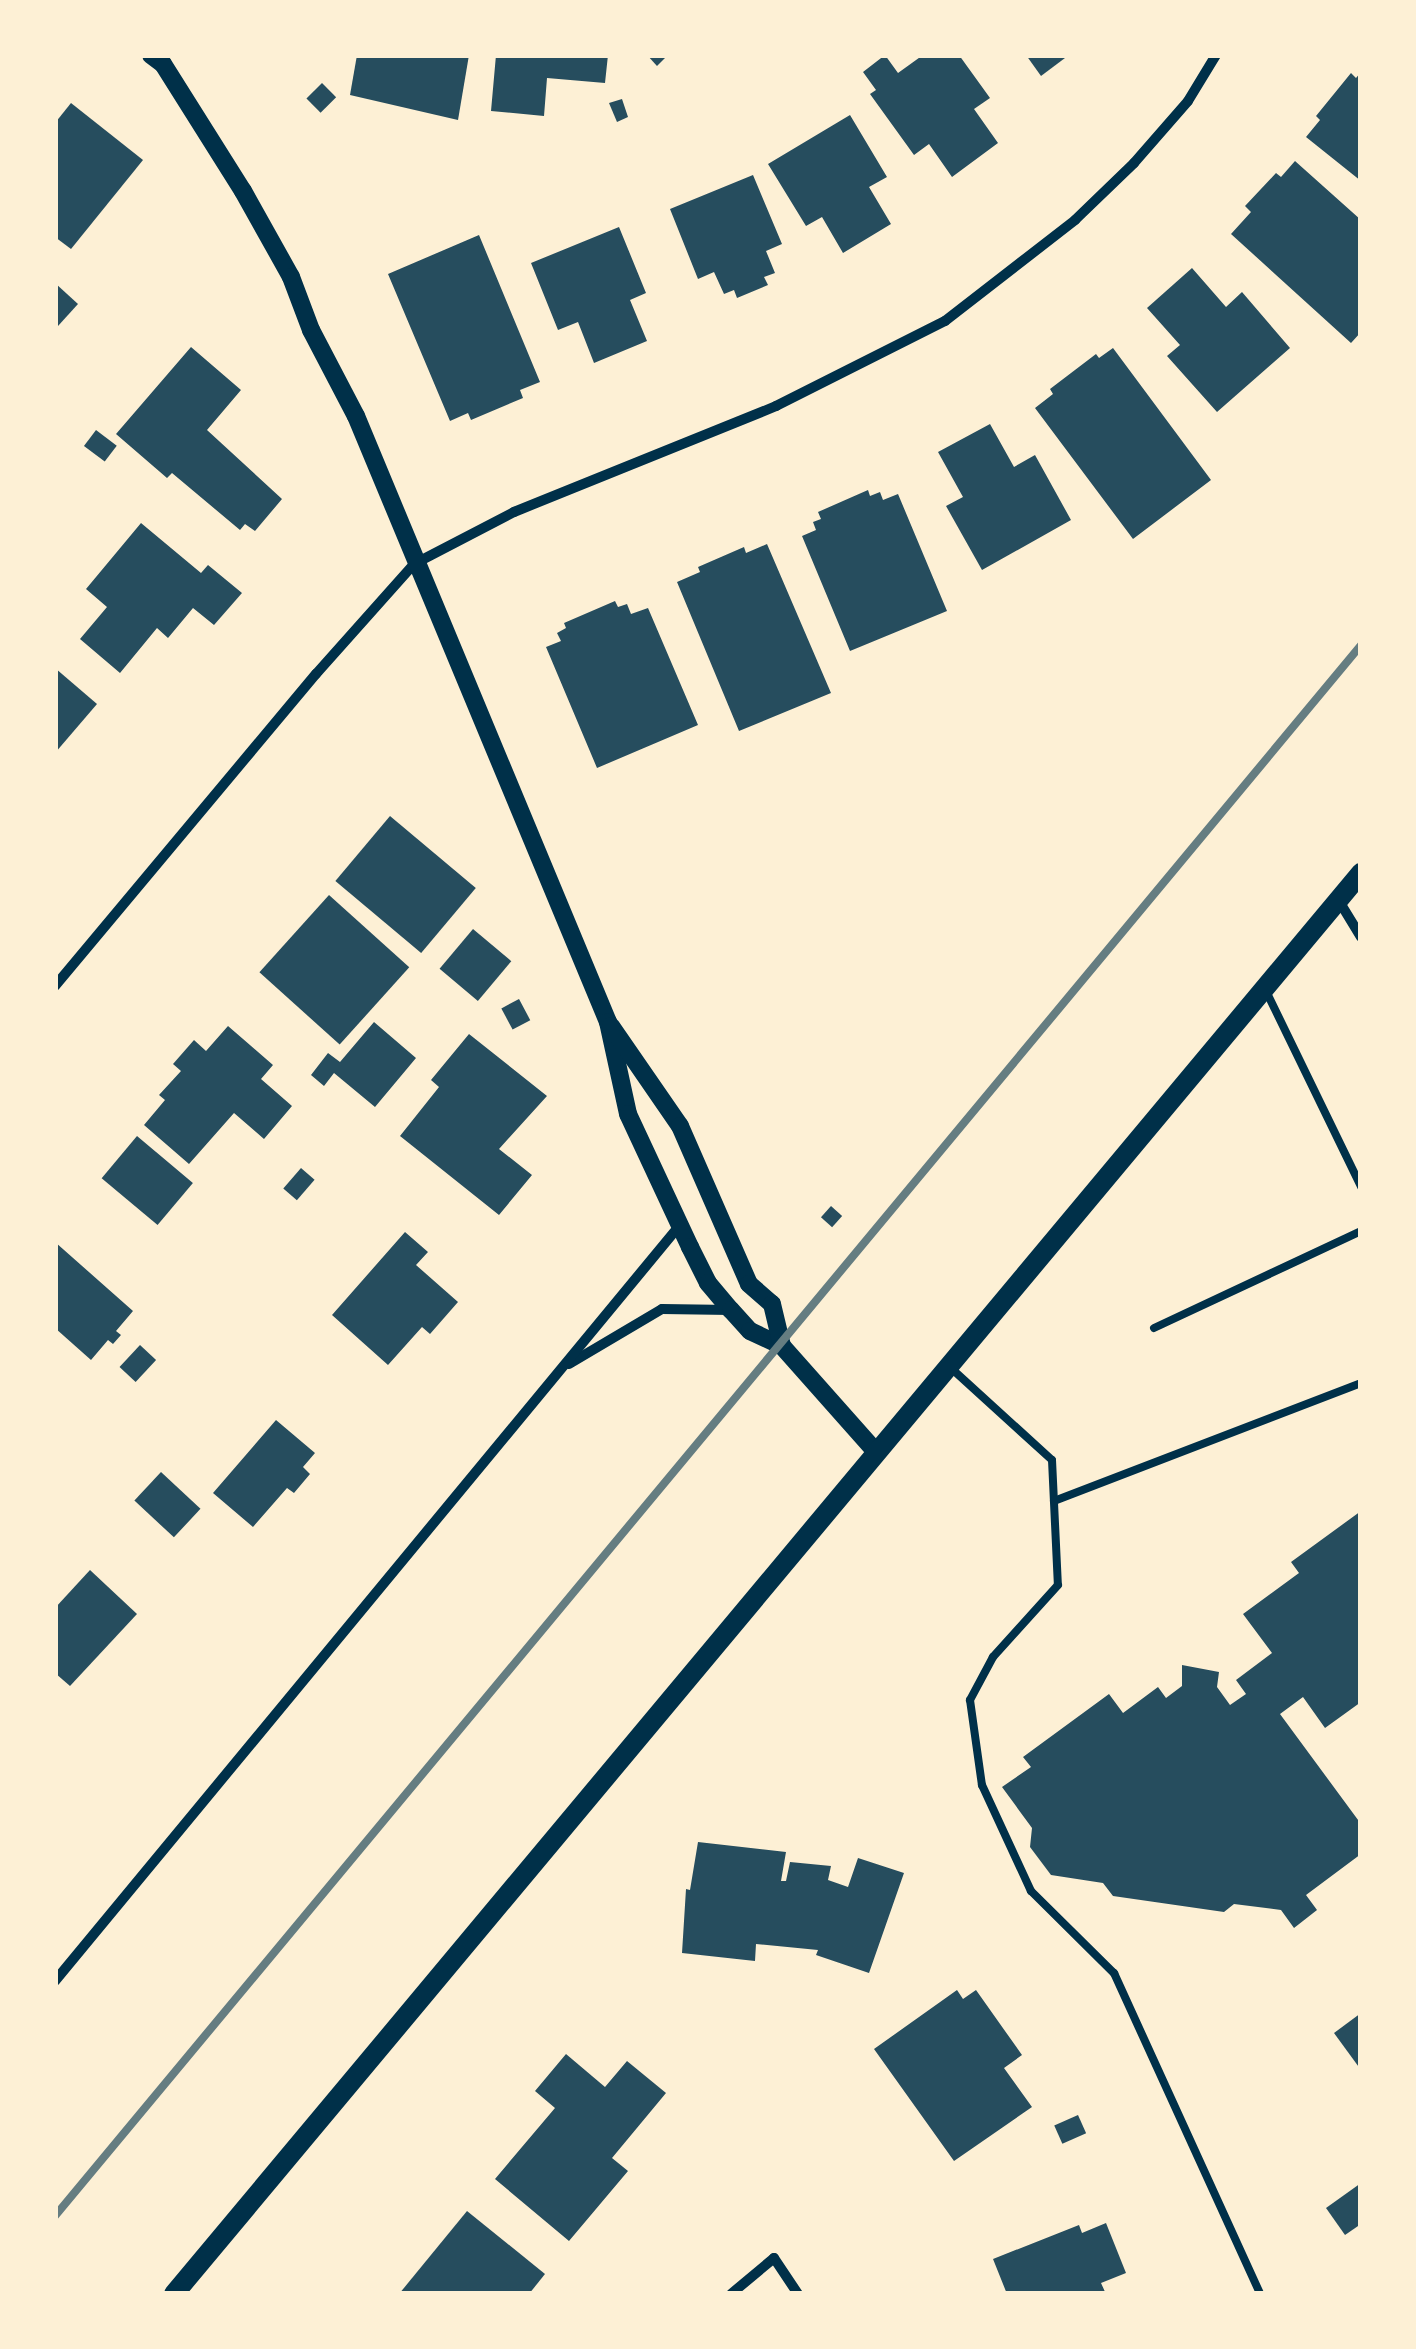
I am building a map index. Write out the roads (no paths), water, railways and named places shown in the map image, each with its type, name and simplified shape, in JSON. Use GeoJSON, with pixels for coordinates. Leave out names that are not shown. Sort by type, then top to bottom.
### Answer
{"type":"FeatureCollection","features":[{"type":"Feature","properties":{"kind":"main road"},"geometry":{"type":"LineString","coordinates":[[174,2294],[1361,873]]}},
{"type":"Feature","properties":{"kind":"street"},"geometry":{"type":"LineString","coordinates":[[151,55],[173,80],[291,277],[311,330],[356,416],[414,564],[608,1022],[628,1114],[708,1282],[750,1331],[782,1346],[876,1452]]}},
{"type":"Feature","properties":{"kind":"street"},"geometry":{"type":"LineString","coordinates":[[55,986],[316,674],[414,564],[514,512],[776,406],[945,321],[1050,241],[1110,186],[1188,100],[1216,55]]}},
{"type":"Feature","properties":{"kind":"street"},"geometry":{"type":"LineString","coordinates":[[1338,900],[1361,937]]}},
{"type":"Feature","properties":{"kind":"street"},"geometry":{"type":"LineString","coordinates":[[608,1022],[680,1126],[749,1284],[772,1304],[782,1346]]}},
{"type":"Feature","properties":{"kind":"street"},"geometry":{"type":"LineString","coordinates":[[55,1981],[680,1226]]}},
{"type":"Feature","properties":{"kind":"street"},"geometry":{"type":"LineString","coordinates":[[560,1370],[662,1308],[731,1310]]}},
{"type":"Feature","properties":{"kind":"street"},"geometry":{"type":"LineString","coordinates":[[731,2294],[774,2258],[798,2294]]}},
{"type":"Feature","properties":{"kind":"lane"},"geometry":{"type":"LineString","coordinates":[[1265,988],[1361,1187]]}},
{"type":"Feature","properties":{"kind":"lane"},"geometry":{"type":"LineString","coordinates":[[1154,1328],[1361,1231]]}},
{"type":"Feature","properties":{"kind":"lane"},"geometry":{"type":"LineString","coordinates":[[948,1366],[1052,1460],[1058,1585],[993,1657],[970,1700],[982,1785],[1031,1891],[1114,1973],[1260,2294]]}},
{"type":"Feature","properties":{"kind":"lane"},"geometry":{"type":"LineString","coordinates":[[1054,1501],[1361,1383]]}},
{"type":"Feature","properties":{"kind":"railway"},"geometry":{"type":"LineString","coordinates":[[55,2216],[1361,645]]}}]}
